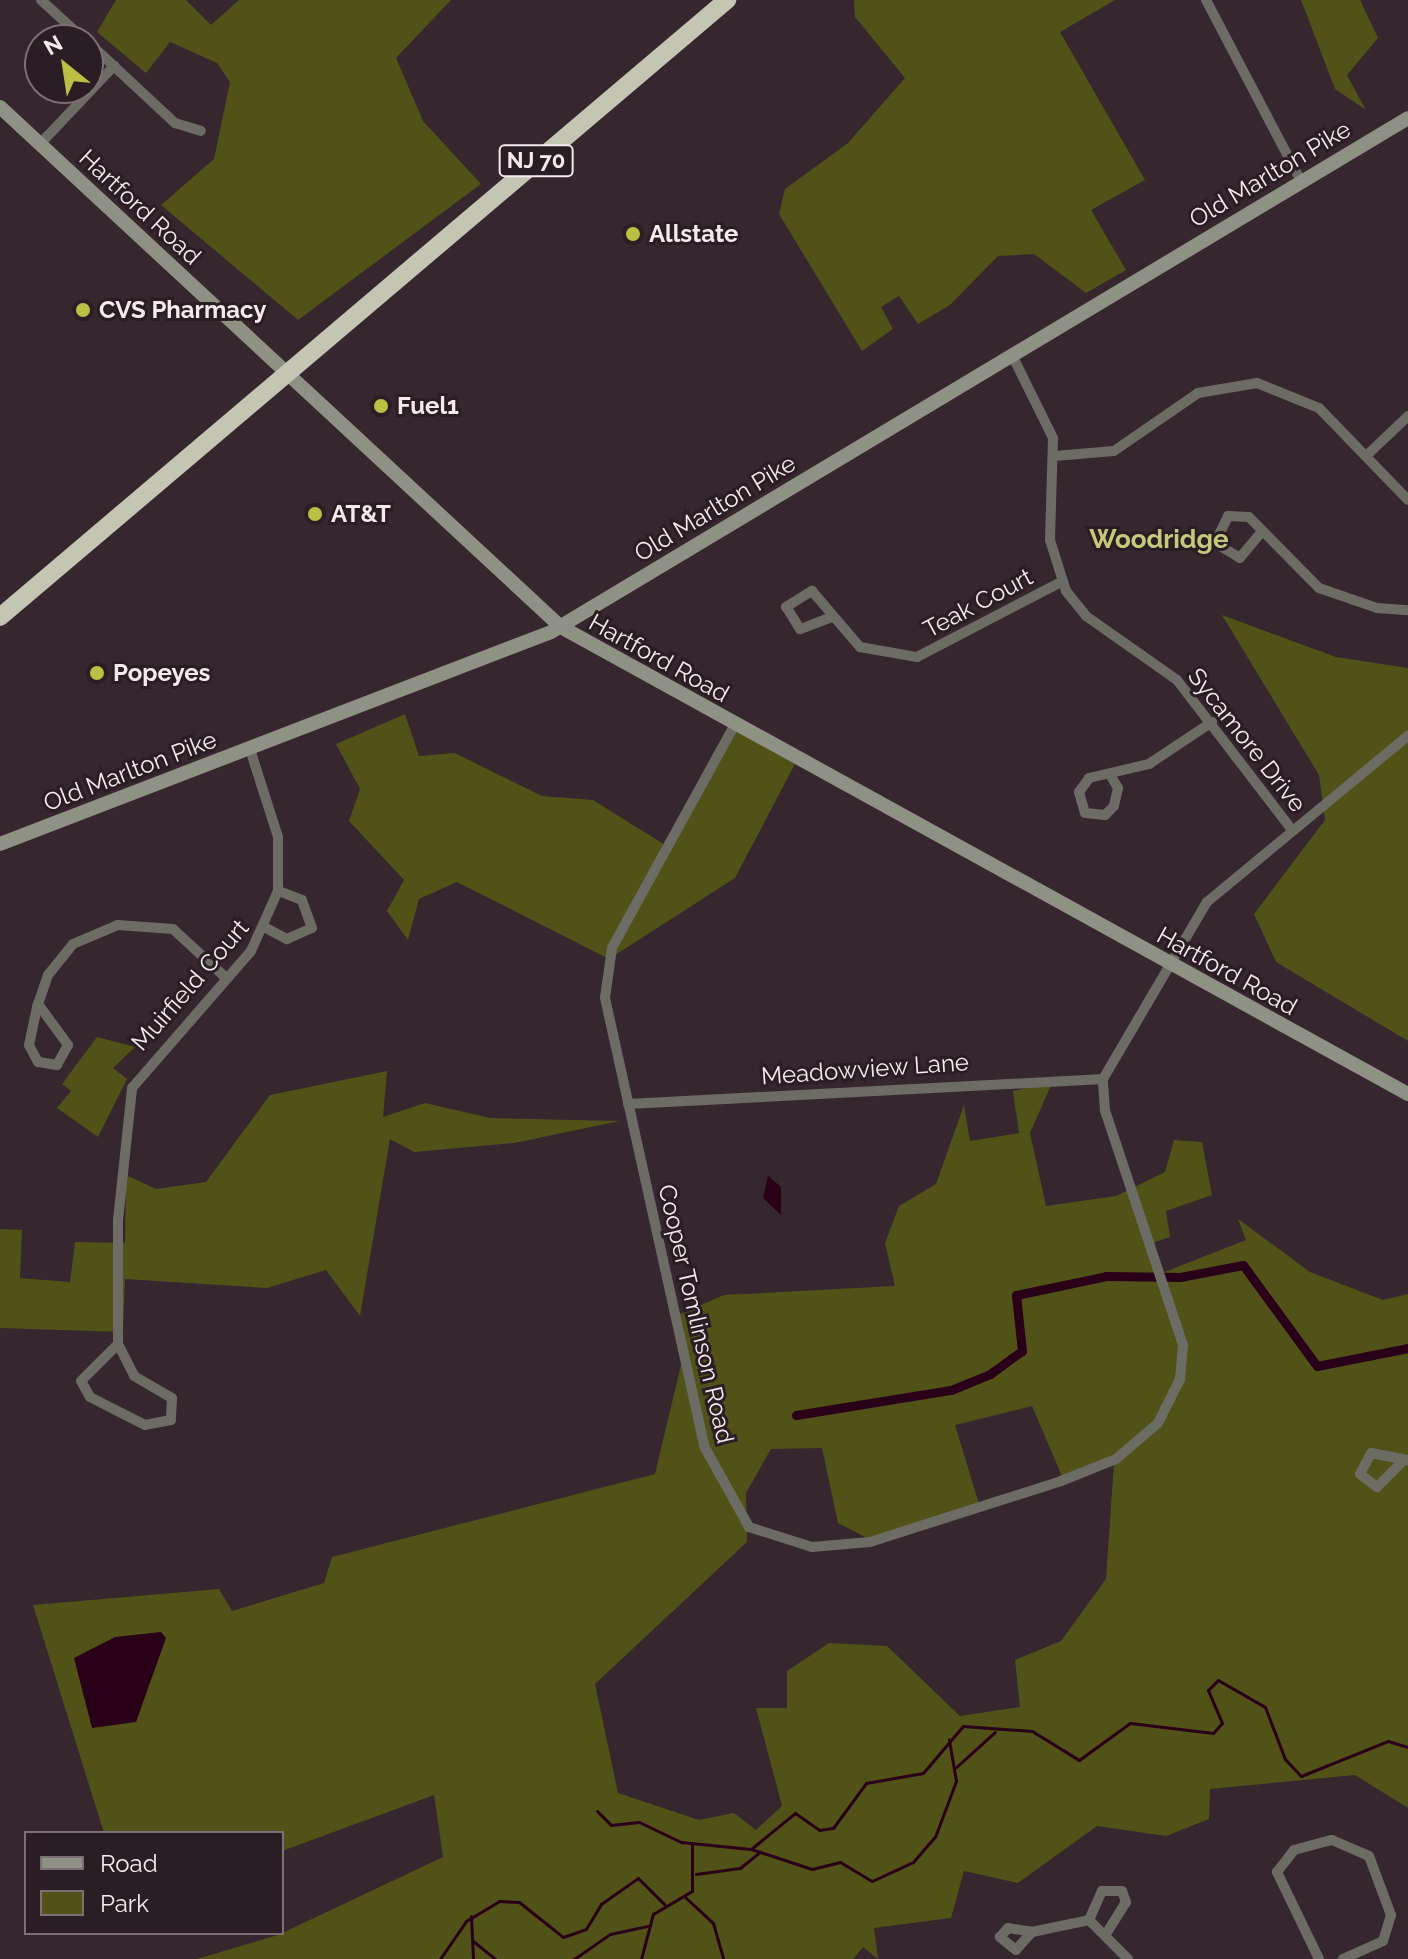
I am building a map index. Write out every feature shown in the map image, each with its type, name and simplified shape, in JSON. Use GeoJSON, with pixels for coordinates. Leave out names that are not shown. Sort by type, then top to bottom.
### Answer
{"type":"FeatureCollection","features":[{"type":"Feature","properties":{"kind":"highway","name":"NJ 70"},"geometry":{"type":"LineString","coordinates":[[0,617],[727,0]]}},
{"type":"Feature","properties":{"kind":"street"},"geometry":{"type":"LineString","coordinates":[[41,0],[68,24]]}},
{"type":"Feature","properties":{"kind":"street"},"geometry":{"type":"LineString","coordinates":[[1206,0],[1301,181]]}},
{"type":"Feature","properties":{"kind":"street"},"geometry":{"type":"LineString","coordinates":[[104,57],[175,123],[201,131]]}},
{"type":"Feature","properties":{"kind":"street"},"geometry":{"type":"LineString","coordinates":[[40,144],[114,66]]}},
{"type":"Feature","properties":{"kind":"street","name":"Hartford Road"},"geometry":{"type":"LineString","coordinates":[[0,107],[561,627],[734,726],[1408,1094]]}},
{"type":"Feature","properties":{"kind":"street","name":"Old Marlton Pike"},"geometry":{"type":"LineString","coordinates":[[0,844],[561,627],[1408,118]]}},
{"type":"Feature","properties":{"kind":"street","name":"Sycamore Drive"},"geometry":{"type":"LineString","coordinates":[[1012,355],[1041,401],[1055,456],[1048,517],[1061,582],[1086,616],[1167,670],[1212,722],[1293,831]]}},
{"type":"Feature","properties":{"kind":"street"},"geometry":{"type":"LineString","coordinates":[[1055,456],[1114,451],[1187,399],[1245,383],[1310,402],[1408,500]]}},
{"type":"Feature","properties":{"kind":"street"},"geometry":{"type":"LineString","coordinates":[[1366,456],[1408,416]]}},
{"type":"Feature","properties":{"kind":"street"},"geometry":{"type":"LineString","coordinates":[[1259,535],[1240,558],[1215,543],[1219,522],[1239,514],[1319,588],[1408,610]]}},
{"type":"Feature","properties":{"kind":"street","name":"Teak Court"},"geometry":{"type":"LineString","coordinates":[[832,617],[800,629],[786,607],[812,591],[832,617],[869,652],[917,657],[1061,582]]}},
{"type":"Feature","properties":{"kind":"street"},"geometry":{"type":"LineString","coordinates":[[1112,778],[1118,788],[1114,806],[1105,815],[1085,813],[1081,786],[1159,760],[1212,722]]}},
{"type":"Feature","properties":{"kind":"street","name":"Cooper Tomlinson Road"},"geometry":{"type":"LineString","coordinates":[[734,726],[607,962],[605,998],[712,1467],[749,1527],[782,1543],[831,1547],[870,1542],[1098,1467],[1137,1446],[1166,1411],[1183,1345],[1105,1111],[1103,1079]]}},
{"type":"Feature","properties":{"kind":"street"},"geometry":{"type":"LineString","coordinates":[[1103,1079],[1169,964],[1214,894],[1408,736]]}},
{"type":"Feature","properties":{"kind":"street","name":"Muirfield Court"},"geometry":{"type":"LineString","coordinates":[[118,1344],[125,1108],[142,1071],[266,928],[278,891],[278,837],[250,749]]}},
{"type":"Feature","properties":{"kind":"street"},"geometry":{"type":"LineString","coordinates":[[266,928],[287,939],[312,928],[302,900],[278,891]]}},
{"type":"Feature","properties":{"kind":"street"},"geometry":{"type":"LineString","coordinates":[[38,1004],[68,1045],[57,1065],[32,1055],[38,1004],[58,958],[118,925],[173,929],[224,976]]}},
{"type":"Feature","properties":{"kind":"street","name":"Meadowview Lane"},"geometry":{"type":"LineString","coordinates":[[628,1104],[1103,1079]]}},
{"type":"Feature","properties":{"kind":"street"},"geometry":{"type":"LineString","coordinates":[[118,1344],[134,1376],[172,1398],[171,1420],[145,1425],[85,1391],[83,1374],[118,1344]]}},
{"type":"Feature","properties":{"kind":"street"},"geometry":{"type":"LineString","coordinates":[[1319,1959],[1277,1872],[1294,1850],[1332,1840],[1369,1856],[1391,1915],[1383,1941],[1343,1959]]}},
{"type":"Feature","properties":{"kind":"street"},"geometry":{"type":"LineString","coordinates":[[1089,1920],[1102,1891],[1122,1891],[1126,1902],[1108,1931]]}},
{"type":"Feature","properties":{"kind":"street"},"geometry":{"type":"LineString","coordinates":[[1032,1932],[1089,1920],[1108,1931],[1128,1959]]}},
{"type":"Feature","properties":{"kind":"green space"},"geometry":{"type":"Polygon","coordinates":[[[116,0],[186,0],[211,25],[239,0],[451,0],[396,58],[423,121],[481,184],[298,320],[161,205],[214,159],[230,82],[217,63],[170,42],[146,73],[104,38],[102,24],[116,0]]]}},
{"type":"Feature","properties":{"kind":"green space"},"geometry":{"type":"Polygon","coordinates":[[[854,0],[1115,0],[1060,32],[1145,180],[1091,210],[1126,270],[1086,293],[1034,254],[998,256],[950,305],[918,324],[899,296],[881,307],[893,329],[862,351],[779,214],[785,189],[848,143],[905,78],[855,17],[854,0]]]}},
{"type":"Feature","properties":{"kind":"green space"},"geometry":{"type":"Polygon","coordinates":[[[1301,0],[1360,0],[1378,38],[1347,75],[1366,110],[1335,89],[1301,0]]]}},
{"type":"Feature","properties":{"kind":"green space"},"geometry":{"type":"Polygon","coordinates":[[[1222,615],[1336,657],[1408,668],[1408,1041],[1276,962],[1254,914],[1325,820],[1319,775],[1222,615]]]}},
{"type":"Feature","properties":{"kind":"green space"},"geometry":{"type":"Polygon","coordinates":[[[405,714],[419,756],[455,753],[542,796],[593,800],[665,845],[737,730],[795,764],[735,878],[609,959],[457,882],[419,899],[408,940],[387,911],[404,880],[349,821],[360,789],[336,744],[405,714]]]}},
{"type":"Feature","properties":{"kind":"green space"},"geometry":{"type":"Polygon","coordinates":[[[97,1037],[135,1047],[113,1068],[127,1079],[98,1137],[57,1108],[71,1091],[62,1084],[97,1037]]]}},
{"type":"Feature","properties":{"kind":"green space"},"geometry":{"type":"Polygon","coordinates":[[[387,1071],[383,1117],[425,1103],[490,1118],[620,1121],[514,1143],[414,1152],[390,1139],[360,1316],[326,1270],[267,1288],[125,1279],[123,1332],[0,1328],[0,1229],[22,1230],[20,1278],[70,1282],[75,1242],[125,1243],[126,1175],[156,1189],[206,1182],[270,1095],[387,1071]]]}},
{"type":"Feature","properties":{"kind":"green space"},"geometry":{"type":"Polygon","coordinates":[[[1052,1083],[1030,1133],[1046,1206],[1116,1196],[1165,1172],[1174,1140],[1202,1142],[1212,1195],[1166,1211],[1170,1237],[1152,1243],[1162,1273],[1246,1240],[1238,1219],[1310,1272],[1383,1300],[1408,1294],[1408,1808],[1355,1775],[1210,1789],[1209,1819],[1166,1836],[1097,1826],[1018,1883],[964,1871],[951,1918],[874,1928],[878,1959],[863,1947],[853,1959],[197,1959],[284,1935],[284,1932],[443,1857],[434,1795],[284,1850],[284,1831],[103,1831],[33,1605],[219,1589],[232,1611],[324,1583],[332,1557],[655,1474],[685,1348],[678,1315],[724,1295],[895,1286],[885,1243],[899,1206],[936,1184],[964,1105],[970,1141],[1019,1133],[1013,1091],[1052,1083]],[[1032,1406],[955,1425],[980,1507],[871,1540],[838,1523],[822,1448],[771,1449],[746,1493],[747,1542],[595,1684],[618,1793],[699,1820],[734,1813],[756,1830],[782,1806],[756,1708],[787,1708],[787,1671],[829,1643],[887,1646],[960,1716],[1020,1707],[1015,1660],[1061,1641],[1106,1579],[1114,1463],[1064,1481],[1032,1406]]]}},
{"type":"Feature","properties":{"kind":"shaded area"},"geometry":{"type":"Polygon","coordinates":[[[768,1176],[781,1187],[781,1215],[763,1198],[768,1176]]]}},
{"type":"Feature","properties":{"kind":"shaded area"},"geometry":{"type":"Polygon","coordinates":[[[161,1632],[166,1638],[136,1722],[92,1728],[74,1658],[115,1637],[161,1632]]]}},
{"type":"Feature","properties":{"kind":"waterway"},"geometry":{"type":"LineString","coordinates":[[796,1415],[951,1390],[990,1374],[1022,1351],[1016,1295],[1106,1276],[1180,1277],[1243,1265],[1317,1366],[1408,1348]]}},
{"type":"Feature","properties":{"kind":"waterway"},"geometry":{"type":"LineString","coordinates":[[751,1849],[795,1813],[819,1830],[833,1828],[866,1783],[923,1773],[963,1726],[1032,1731],[1079,1760],[1130,1723],[1213,1733],[1222,1723],[1208,1690],[1218,1680],[1265,1707],[1285,1759],[1301,1776],[1388,1741],[1408,1747]]}},
{"type":"Feature","properties":{"kind":"waterway"},"geometry":{"type":"LineString","coordinates":[[954,1769],[995,1732]]}},
{"type":"Feature","properties":{"kind":"waterway"},"geometry":{"type":"LineString","coordinates":[[597,1811],[611,1825],[639,1822],[681,1842],[751,1849],[812,1869],[840,1862],[872,1881],[913,1862],[935,1837],[956,1781],[949,1740]]}},
{"type":"Feature","properties":{"kind":"waterway"},"geometry":{"type":"LineString","coordinates":[[641,1959],[653,1914],[692,1891],[692,1843]]}},
{"type":"Feature","properties":{"kind":"waterway"},"geometry":{"type":"LineString","coordinates":[[696,1874],[740,1868],[760,1852]]}},
{"type":"Feature","properties":{"kind":"waterway"},"geometry":{"type":"LineString","coordinates":[[440,1959],[466,1921],[499,1901],[519,1902],[563,1937],[586,1929],[601,1904],[638,1878],[664,1904]]}},
{"type":"Feature","properties":{"kind":"waterway"},"geometry":{"type":"LineString","coordinates":[[685,1897],[713,1923],[723,1959]]}},
{"type":"Feature","properties":{"kind":"waterway"},"geometry":{"type":"LineString","coordinates":[[471,1916],[473,1959]]}},
{"type":"Feature","properties":{"kind":"waterway"},"geometry":{"type":"LineString","coordinates":[[574,1959],[610,1934],[648,1926]]}},
{"type":"Feature","properties":{"kind":"waterway"},"geometry":{"type":"LineString","coordinates":[[473,1941],[495,1959]]}},
{"type":"Feature","properties":{"kind":"place","name":"Allstate"},"geometry":{"type":"Point","coordinates":[633,234]}},
{"type":"Feature","properties":{"kind":"place","name":"CVS Pharmacy"},"geometry":{"type":"Point","coordinates":[83,310]}},
{"type":"Feature","properties":{"kind":"place","name":"Fuel1"},"geometry":{"type":"Point","coordinates":[381,406]}},
{"type":"Feature","properties":{"kind":"place","name":"AT&T"},"geometry":{"type":"Point","coordinates":[315,514]}},
{"type":"Feature","properties":{"kind":"place","name":"Popeyes"},"geometry":{"type":"Point","coordinates":[97,673]}},
{"type":"Feature","properties":{"kind":"district","name":"Woodridge"},"geometry":{"type":"Point","coordinates":[1159,540]}}]}
